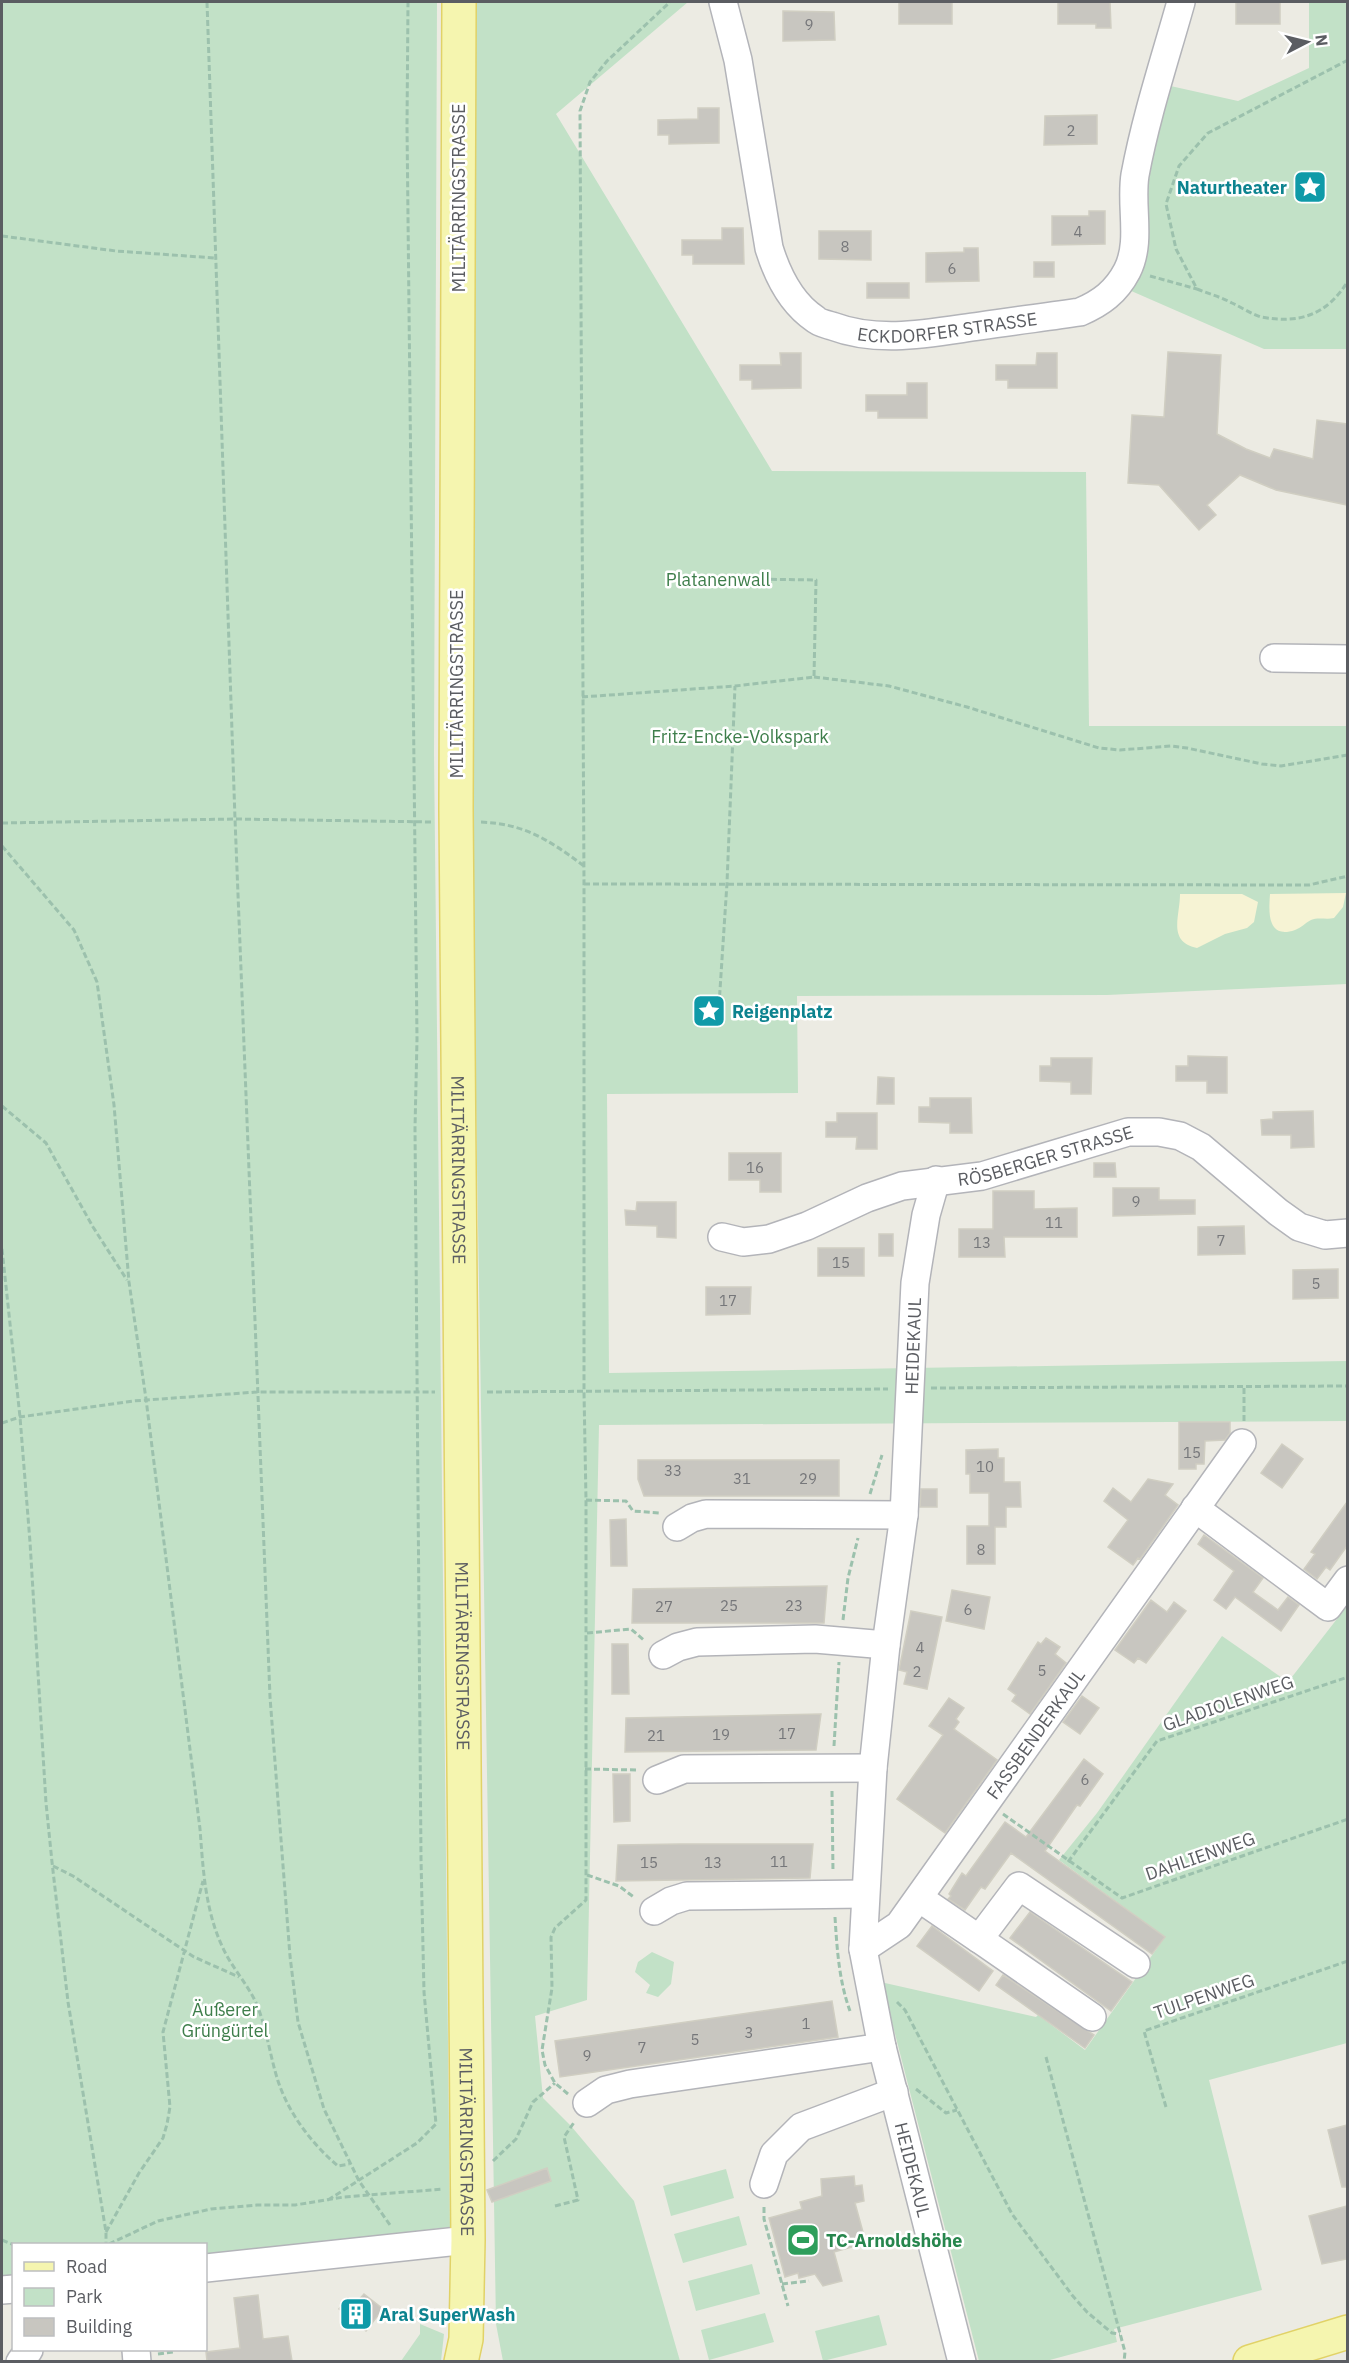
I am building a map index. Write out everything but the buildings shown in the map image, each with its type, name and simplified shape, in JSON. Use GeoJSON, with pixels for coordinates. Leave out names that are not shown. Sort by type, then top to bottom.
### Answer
{"type":"FeatureCollection","features":[{"type":"Feature","properties":{"kind":"main road","name":"MILITÄRRINGSTRASSE"},"geometry":{"type":"LineString","coordinates":[[459,2],[456,820],[468,2241],[466,2354]]}},
{"type":"Feature","properties":{"kind":"main road"},"geometry":{"type":"LineString","coordinates":[[1250,2361],[1347,2332]]}},
{"type":"Feature","properties":{"kind":"street","name":"ECKDORFER STRASSE"},"geometry":{"type":"LineString","coordinates":[[723,2],[738,60],[769,248],[774,265],[785,287],[799,306],[816,320],[849,333],[876,337],[912,336],[1080,312],[1098,305],[1111,294],[1128,269],[1136,219],[1135,178],[1150,111],[1181,2]]}},
{"type":"Feature","properties":{"kind":"street"},"geometry":{"type":"LineString","coordinates":[[1274,658],[1347,658]]}},
{"type":"Feature","properties":{"kind":"street","name":"RÖSBERGER STRASSE"},"geometry":{"type":"LineString","coordinates":[[722,1238],[743,1242],[769,1239],[807,1226],[867,1198],[893,1189],[936,1180],[982,1176],[1128,1132],[1159,1132],[1180,1136],[1201,1147],[1299,1227],[1324,1235],[1347,1233]]}},
{"type":"Feature","properties":{"kind":"street","name":"HEIDEKAUL"},"geometry":{"type":"LineString","coordinates":[[936,1180],[926,1215],[915,1283],[904,1515],[886,1645],[873,1768],[863,1949],[869,1990],[882,2047],[962,2361]]}},
{"type":"Feature","properties":{"kind":"street","name":"FASSBENDERKAUL"},"geometry":{"type":"LineString","coordinates":[[863,1949],[899,1925],[1242,1443]]}},
{"type":"Feature","properties":{"kind":"street"},"geometry":{"type":"LineString","coordinates":[[1195,1508],[1338,1611],[1347,1580]]}},
{"type":"Feature","properties":{"kind":"street"},"geometry":{"type":"LineString","coordinates":[[677,1527],[692,1518],[706,1514],[904,1515]]}},
{"type":"Feature","properties":{"kind":"street"},"geometry":{"type":"LineString","coordinates":[[663,1655],[678,1647],[697,1642],[815,1639],[886,1645]]}},
{"type":"Feature","properties":{"kind":"street"},"geometry":{"type":"LineString","coordinates":[[657,1780],[684,1769],[873,1768]]}},
{"type":"Feature","properties":{"kind":"street"},"geometry":{"type":"LineString","coordinates":[[979,1940],[1018,1886],[1136,1964]]}},
{"type":"Feature","properties":{"kind":"street"},"geometry":{"type":"LineString","coordinates":[[654,1911],[671,1901],[687,1896],[865,1894]]}},
{"type":"Feature","properties":{"kind":"street"},"geometry":{"type":"LineString","coordinates":[[919,1898],[1092,2017]]}},
{"type":"Feature","properties":{"kind":"street"},"geometry":{"type":"LineString","coordinates":[[587,2103],[606,2090],[630,2084],[882,2047]]}},
{"type":"Feature","properties":{"kind":"street"},"geometry":{"type":"LineString","coordinates":[[764,2184],[774,2154],[801,2127],[894,2092]]}},
{"type":"Feature","properties":{"kind":"street"},"geometry":{"type":"LineString","coordinates":[[207,2268],[468,2241]]}},
{"type":"Feature","properties":{"kind":"path"},"geometry":{"type":"LineString","coordinates":[[207,2],[235,819],[270,1697],[293,1989],[298,2022],[324,2109],[359,2181],[394,2230],[397,2247]]}},
{"type":"Feature","properties":{"kind":"path"},"geometry":{"type":"LineString","coordinates":[[328,2200],[417,2143],[436,2124],[424,1970],[406,126],[408,2]]}},
{"type":"Feature","properties":{"kind":"path"},"geometry":{"type":"LineString","coordinates":[[488,2165],[516,2139],[533,2102],[555,2083],[545,2065],[542,2050],[552,1988],[551,1937],[555,1928],[586,1900],[587,1633],[584,1392],[580,111],[590,82],[607,61],[670,2]]}},
{"type":"Feature","properties":{"kind":"path"},"geometry":{"type":"LineString","coordinates":[[1197,289],[1176,249],[1166,204],[1179,166],[1208,133],[1255,106],[1347,60]]}},
{"type":"Feature","properties":{"kind":"path"},"geometry":{"type":"LineString","coordinates":[[2,236],[116,251],[215,258]]}},
{"type":"Feature","properties":{"kind":"path"},"geometry":{"type":"LineString","coordinates":[[1128,269],[1197,289],[1259,316],[1288,319],[1315,315],[1337,298],[1347,281]]}},
{"type":"Feature","properties":{"kind":"path"},"geometry":{"type":"LineString","coordinates":[[750,579],[816,580],[814,677]]}},
{"type":"Feature","properties":{"kind":"path"},"geometry":{"type":"LineString","coordinates":[[582,697],[735,686],[814,677],[889,687],[967,707],[1099,748],[1120,750],[1155,747],[1187,748],[1281,766],[1347,755]]}},
{"type":"Feature","properties":{"kind":"path"},"geometry":{"type":"LineString","coordinates":[[719,1005],[727,883],[735,686]]}},
{"type":"Feature","properties":{"kind":"path"},"geometry":{"type":"LineString","coordinates":[[2,823],[235,819],[414,822],[456,820],[504,823],[549,840],[584,866]]}},
{"type":"Feature","properties":{"kind":"path"},"geometry":{"type":"LineString","coordinates":[[2,846],[74,930],[97,982],[114,1105],[129,1282],[147,1400],[200,1829],[204,1879],[214,1926],[222,1947],[256,2002],[287,2102],[305,2132],[326,2156],[338,2166],[350,2164]]}},
{"type":"Feature","properties":{"kind":"path"},"geometry":{"type":"LineString","coordinates":[[584,884],[1309,885],[1347,876]]}},
{"type":"Feature","properties":{"kind":"path"},"geometry":{"type":"LineString","coordinates":[[2,1106],[46,1143],[93,1227],[129,1282]]}},
{"type":"Feature","properties":{"kind":"path"},"geometry":{"type":"LineString","coordinates":[[2,1249],[20,1418],[30,1542],[46,1803],[68,2002],[108,2243]]}},
{"type":"Feature","properties":{"kind":"path"},"geometry":{"type":"LineString","coordinates":[[2,1423],[20,1418],[147,1400],[257,1392],[1347,1386]]}},
{"type":"Feature","properties":{"kind":"path"},"geometry":{"type":"LineString","coordinates":[[1242,1443],[1244,1388]]}},
{"type":"Feature","properties":{"kind":"path"},"geometry":{"type":"LineString","coordinates":[[586,1500],[626,1501],[633,1511],[657,1512],[677,1527]]}},
{"type":"Feature","properties":{"kind":"path"},"geometry":{"type":"LineString","coordinates":[[587,1633],[631,1629],[663,1655]]}},
{"type":"Feature","properties":{"kind":"path","name":"GLADIOLENWEG"},"geometry":{"type":"LineString","coordinates":[[1068,1862],[1157,1741],[1347,1677]]}},
{"type":"Feature","properties":{"kind":"path"},"geometry":{"type":"LineString","coordinates":[[585,1769],[636,1769],[657,1780]]}},
{"type":"Feature","properties":{"kind":"path"},"geometry":{"type":"LineString","coordinates":[[987,1802],[1068,1862]]}},
{"type":"Feature","properties":{"kind":"path","name":"DAHLIENWEG"},"geometry":{"type":"LineString","coordinates":[[1068,1862],[1122,1898],[1347,1819]]}},
{"type":"Feature","properties":{"kind":"path"},"geometry":{"type":"LineString","coordinates":[[53,1866],[73,1876],[183,1950],[213,1967],[241,1977]]}},
{"type":"Feature","properties":{"kind":"path"},"geometry":{"type":"LineString","coordinates":[[587,1875],[619,1887],[654,1911]]}},
{"type":"Feature","properties":{"kind":"path"},"geometry":{"type":"LineString","coordinates":[[106,2232],[139,2173],[163,2138],[167,2124],[170,2107],[163,2032],[183,1950],[204,1879]]}},
{"type":"Feature","properties":{"kind":"path","name":"TULPENWEG"},"geometry":{"type":"LineString","coordinates":[[1166,2107],[1144,2031],[1347,1961]]}},
{"type":"Feature","properties":{"kind":"path"},"geometry":{"type":"LineString","coordinates":[[869,1990],[885,1989],[904,2010],[1012,2214],[1087,2312],[1112,2333],[1120,2334]]}},
{"type":"Feature","properties":{"kind":"path"},"geometry":{"type":"LineString","coordinates":[[1046,2057],[1125,2352],[1124,2361]]}},
{"type":"Feature","properties":{"kind":"path"},"geometry":{"type":"LineString","coordinates":[[894,2092],[913,2086],[946,2113],[957,2110]]}},
{"type":"Feature","properties":{"kind":"path"},"geometry":{"type":"LineString","coordinates":[[555,2206],[578,2200],[564,2137],[587,2103]]}},
{"type":"Feature","properties":{"kind":"path"},"geometry":{"type":"LineString","coordinates":[[764,2184],[764,2219],[788,2306]]}},
{"type":"Feature","properties":{"kind":"path"},"geometry":{"type":"LineString","coordinates":[[110,2243],[158,2222],[211,2209],[257,2205],[295,2205],[369,2194],[446,2189]]}},
{"type":"Feature","properties":{"kind":"path"},"geometry":{"type":"LineString","coordinates":[[782,2284],[808,2281]]}},
{"type":"Feature","properties":{"kind":"green space","name":"Äußerer Grüngürtel"},"geometry":{"type":"Polygon","coordinates":[[[2,2],[437,2],[434,754],[450,2227],[207,2256],[207,2243],[12,2243],[12,2288],[2,2302],[2,2]]]}},
{"type":"Feature","properties":{"kind":"green space","name":"Fritz-Encke-Volkspark"},"geometry":{"type":"Polygon","coordinates":[[[472,2],[688,2],[556,114],[772,471],[1086,472],[1089,726],[1347,726],[1347,984],[1107,995],[797,996],[798,1093],[607,1094],[609,1373],[1347,1361],[1347,1421],[599,1425],[587,2000],[535,2016],[543,2098],[571,2126],[634,2201],[680,2361],[503,2361],[496,2324],[473,917],[472,2]]]}},
{"type":"Feature","properties":{"kind":"green space"},"geometry":{"type":"Polygon","coordinates":[[[1309,2],[1347,2],[1347,349],[1264,349],[1129,290],[1166,85],[1238,101],[1309,68],[1309,2]]]}},
{"type":"Feature","properties":{"kind":"green space"},"geometry":{"type":"Polygon","coordinates":[[[1347,1606],[1347,2043],[1209,2080],[1262,2290],[1114,2329],[1117,2342],[1046,2361],[979,2361],[883,1987],[885,1983],[1036,2017],[1038,2015],[1085,2050],[1165,1937],[1059,1860],[1097,1813],[1222,1636],[1288,1682],[1347,1606]]]}},
{"type":"Feature","properties":{"kind":"green space"},"geometry":{"type":"Polygon","coordinates":[[[652,1952],[674,1962],[671,1984],[658,1997],[646,1993],[650,1985],[635,1972],[638,1962],[652,1952]]]}},
{"type":"Feature","properties":{"kind":"green space"},"geometry":{"type":"Polygon","coordinates":[[[726,2169],[734,2198],[671,2216],[663,2186],[726,2169]]]}},
{"type":"Feature","properties":{"kind":"green space"},"geometry":{"type":"Polygon","coordinates":[[[739,2216],[747,2245],[683,2263],[674,2234],[739,2216]]]}},
{"type":"Feature","properties":{"kind":"green space"},"geometry":{"type":"Polygon","coordinates":[[[752,2264],[760,2294],[696,2311],[688,2281],[752,2264]]]}},
{"type":"Feature","properties":{"kind":"green space"},"geometry":{"type":"Polygon","coordinates":[[[765,2313],[774,2342],[709,2360],[701,2330],[765,2313]]]}},
{"type":"Feature","properties":{"kind":"green space"},"geometry":{"type":"Polygon","coordinates":[[[879,2315],[887,2345],[823,2361],[815,2331],[879,2315]]]}},
{"type":"Feature","properties":{"kind":"green space"},"geometry":{"type":"Polygon","coordinates":[[[420,2324],[444,2334],[441,2361],[401,2361],[420,2334],[420,2324]]]}},
{"type":"Feature","properties":{"kind":"sand"},"geometry":{"type":"Polygon","coordinates":[[[1346,893],[1343,907],[1334,918],[1314,919],[1297,929],[1286,932],[1279,931],[1271,922],[1270,894],[1346,893]]]}},
{"type":"Feature","properties":{"kind":"sand"},"geometry":{"type":"Polygon","coordinates":[[[1180,894],[1242,894],[1258,902],[1254,922],[1247,928],[1225,934],[1197,948],[1188,945],[1178,934],[1180,894]]]}},
{"type":"Feature","properties":{"kind":"place","name":"Naturtheater"},"geometry":{"type":"Point","coordinates":[1310,187]}},
{"type":"Feature","properties":{"kind":"place","name":"Reigenplatz"},"geometry":{"type":"Point","coordinates":[709,1011]}},
{"type":"Feature","properties":{"kind":"place","name":"TC-Arnoldshöhe"},"geometry":{"type":"Point","coordinates":[803,2240]}},
{"type":"Feature","properties":{"kind":"place","name":"Aral SuperWash"},"geometry":{"type":"Point","coordinates":[356,2314]}},
{"type":"Feature","properties":{"kind":"park label","name":"Platanenwall"},"geometry":{"type":"Point","coordinates":[718,579]}}]}
